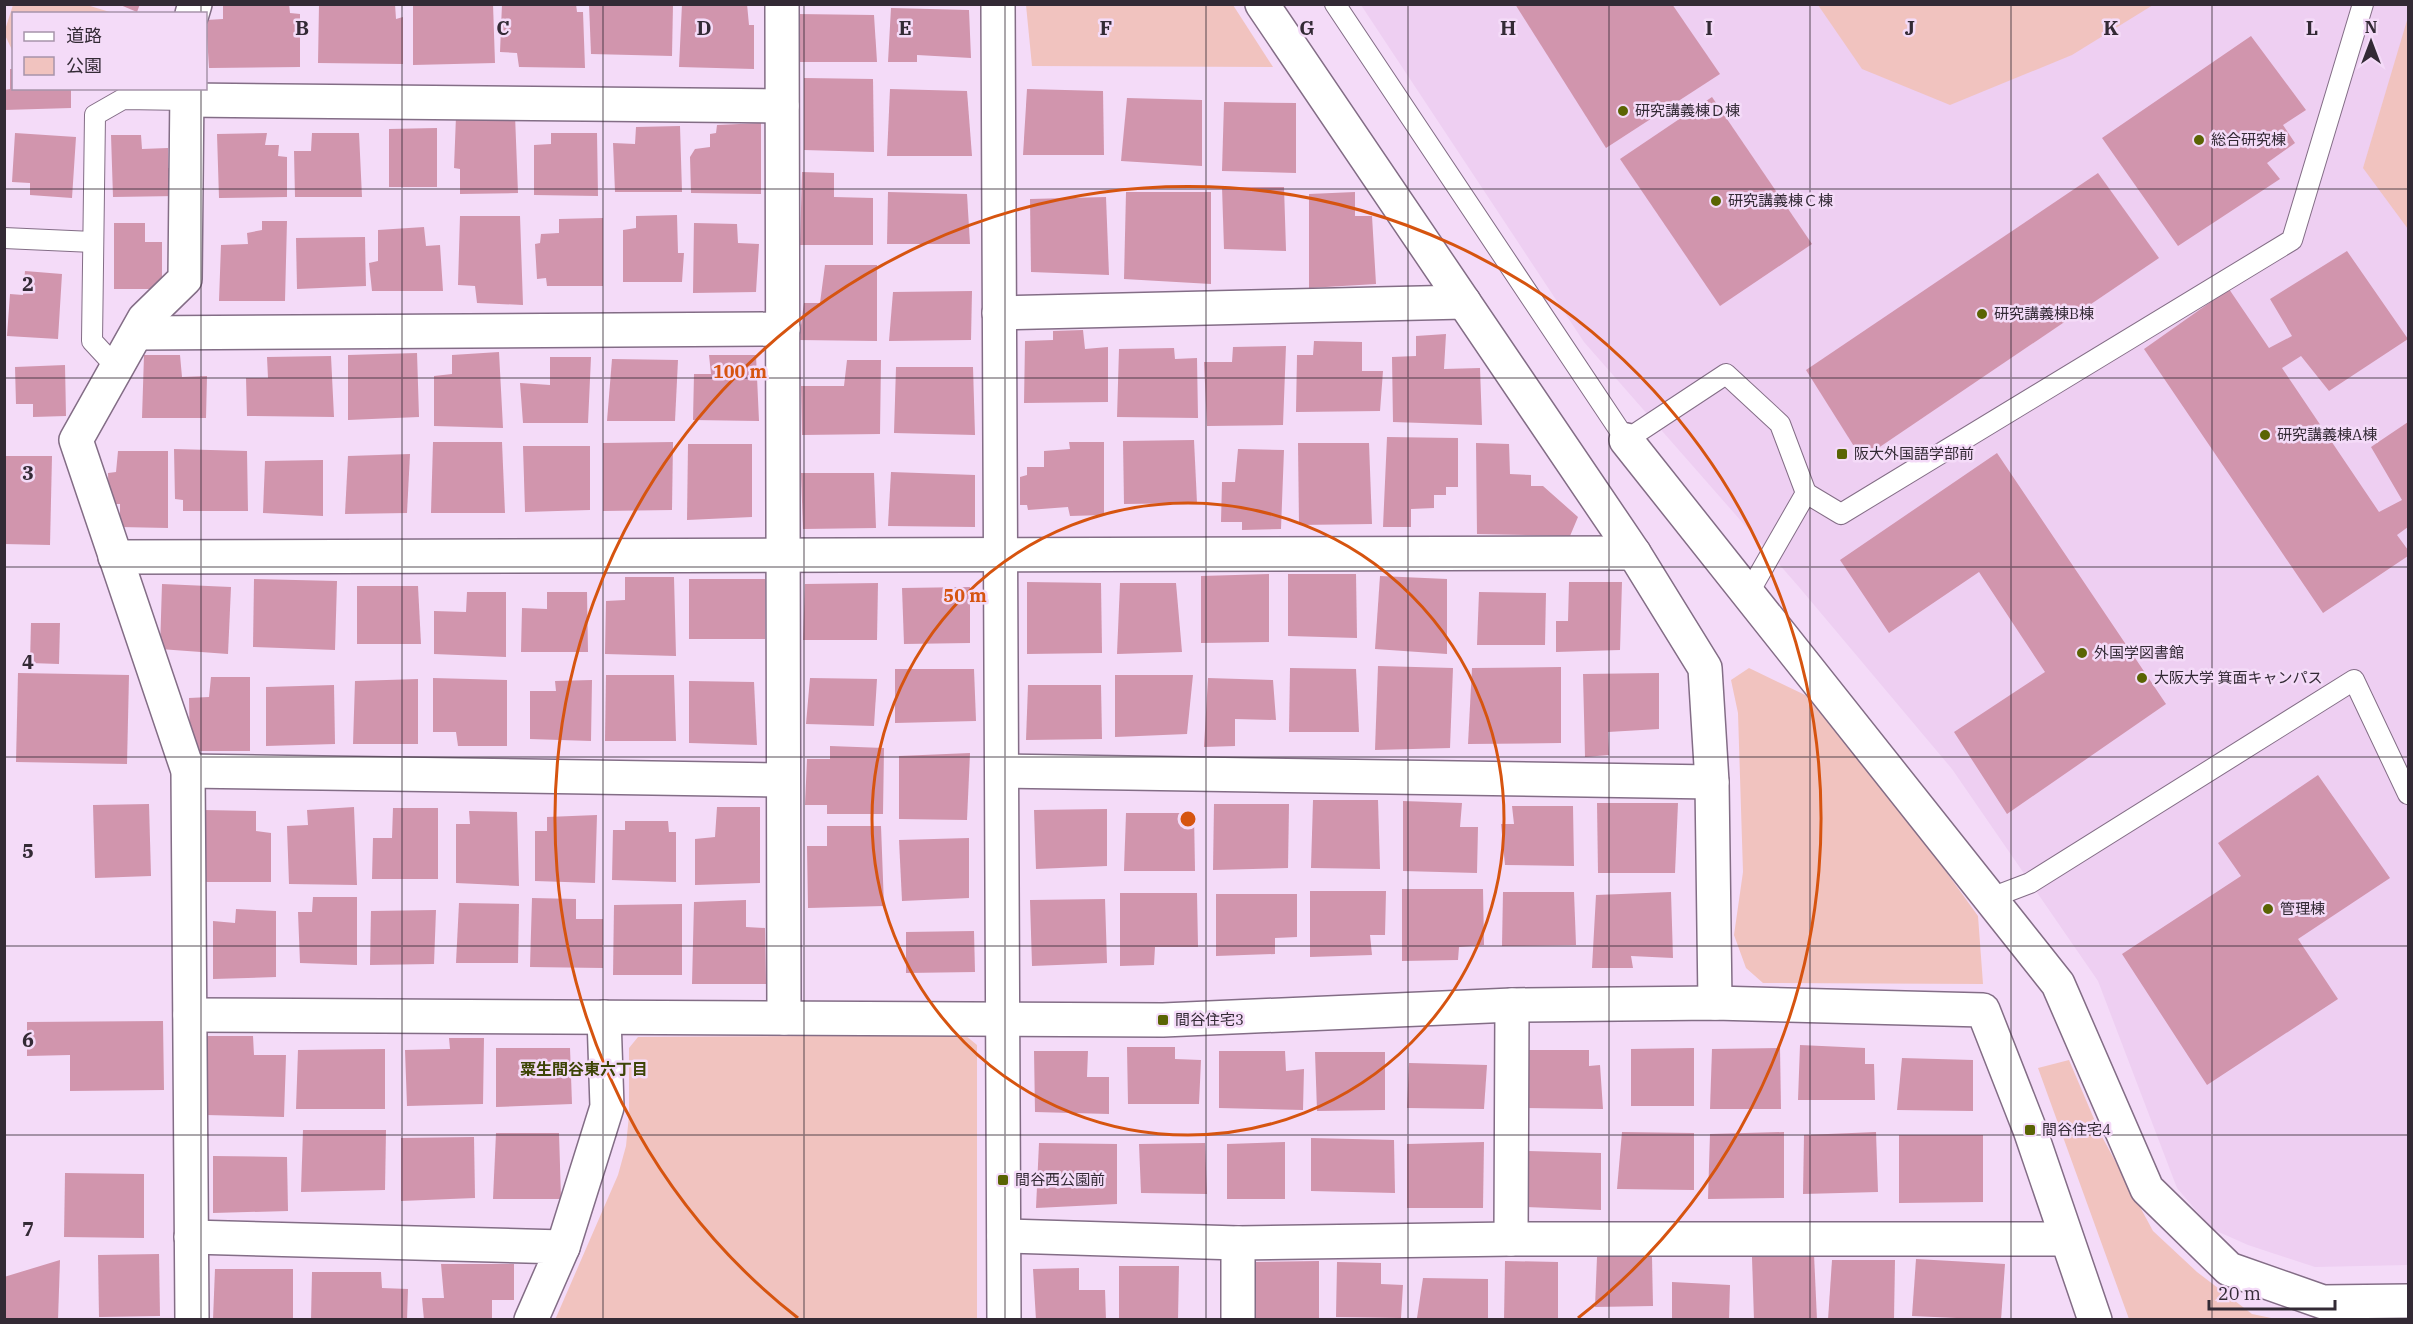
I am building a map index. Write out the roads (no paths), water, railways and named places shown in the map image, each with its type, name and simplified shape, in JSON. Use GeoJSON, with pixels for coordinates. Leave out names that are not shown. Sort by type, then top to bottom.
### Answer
{"type":"FeatureCollection","features":[{"type":"Feature","properties":{"kind":"street"},"geometry":{"type":"LineString","coordinates":[[782,4],[784,1018]]}},
{"type":"Feature","properties":{"kind":"street"},"geometry":{"type":"LineString","coordinates":[[998,4],[1004,1320]]}},
{"type":"Feature","properties":{"kind":"street"},"geometry":{"type":"LineString","coordinates":[[1262,4],[1634,553],[1705,668],[1712,782],[1715,1003]]}},
{"type":"Feature","properties":{"kind":"street"},"geometry":{"type":"LineString","coordinates":[[192,1320],[188,771],[76,440],[144,320],[185,279],[187,94],[782,106]]}},
{"type":"Feature","properties":{"kind":"street"},"geometry":{"type":"LineString","coordinates":[[999,313],[1464,302]]}},
{"type":"Feature","properties":{"kind":"street"},"geometry":{"type":"LineString","coordinates":[[137,333],[783,329]]}},
{"type":"Feature","properties":{"kind":"street"},"geometry":{"type":"LineString","coordinates":[[1626,440],[1988,899],[2058,984],[2147,1189],[2229,1269],[2322,1302],[2409,1301]]}},
{"type":"Feature","properties":{"kind":"street"},"geometry":{"type":"LineString","coordinates":[[116,557],[1634,553]]}},
{"type":"Feature","properties":{"kind":"street"},"geometry":{"type":"LineString","coordinates":[[188,771],[783,780]]}},
{"type":"Feature","properties":{"kind":"street"},"geometry":{"type":"LineString","coordinates":[[1002,771],[1712,782]]}},
{"type":"Feature","properties":{"kind":"street"},"geometry":{"type":"LineString","coordinates":[[190,1015],[1163,1020],[1512,1005],[1715,1003],[1983,1010],[2030,1130],[2095,1320]]}},
{"type":"Feature","properties":{"kind":"street"},"geometry":{"type":"LineString","coordinates":[[1511,1239],[1512,1005]]}},
{"type":"Feature","properties":{"kind":"street"},"geometry":{"type":"LineString","coordinates":[[531,1320],[564,1247],[608,1107],[604,1017]]}},
{"type":"Feature","properties":{"kind":"street"},"geometry":{"type":"LineString","coordinates":[[1004,1236],[1238,1243],[1511,1239],[2066,1239]]}},
{"type":"Feature","properties":{"kind":"street"},"geometry":{"type":"LineString","coordinates":[[191,1237],[564,1247]]}},
{"type":"Feature","properties":{"kind":"street"},"geometry":{"type":"LineString","coordinates":[[1238,1243],[1238,1320]]}},
{"type":"Feature","properties":{"kind":"lane"},"geometry":{"type":"LineString","coordinates":[[1335,4],[1626,440],[1726,374],[1780,424],[1806,493],[1841,514],[2292,240],[2363,4]]}},
{"type":"Feature","properties":{"kind":"lane"},"geometry":{"type":"LineString","coordinates":[[117,368],[92,341],[95,115],[123,99],[187,94]]}},
{"type":"Feature","properties":{"kind":"lane"},"geometry":{"type":"LineString","coordinates":[[4,238],[93,242]]}},
{"type":"Feature","properties":{"kind":"lane"},"geometry":{"type":"LineString","coordinates":[[1748,594],[1806,493]]}},
{"type":"Feature","properties":{"kind":"lane"},"geometry":{"type":"LineString","coordinates":[[1988,899],[2030,883],[2354,680],[2409,794]]}},
{"type":"Feature","properties":{"kind":"place","name":"研究講義棟Ｄ棟"},"geometry":{"type":"Point","coordinates":[1623,111]}},
{"type":"Feature","properties":{"kind":"place","name":"総合研究棟"},"geometry":{"type":"Point","coordinates":[2199,140]}},
{"type":"Feature","properties":{"kind":"place","name":"研究講義棟Ｃ棟"},"geometry":{"type":"Point","coordinates":[1716,201]}},
{"type":"Feature","properties":{"kind":"place","name":"研究講義棟B棟"},"geometry":{"type":"Point","coordinates":[1982,314]}},
{"type":"Feature","properties":{"kind":"place","name":"研究講義棟A棟"},"geometry":{"type":"Point","coordinates":[2265,435]}},
{"type":"Feature","properties":{"kind":"place","name":"阪大外国語学部前"},"geometry":{"type":"Point","coordinates":[1842,454]}},
{"type":"Feature","properties":{"kind":"place","name":"外国学図書館"},"geometry":{"type":"Point","coordinates":[2082,653]}},
{"type":"Feature","properties":{"kind":"place","name":"大阪大学 箕面キャンパス"},"geometry":{"type":"Point","coordinates":[2142,678]}},
{"type":"Feature","properties":{"kind":"place","name":"管理棟"},"geometry":{"type":"Point","coordinates":[2268,909]}},
{"type":"Feature","properties":{"kind":"place","name":"間谷住宅3"},"geometry":{"type":"Point","coordinates":[1163,1020]}},
{"type":"Feature","properties":{"kind":"place","name":"間谷住宅4"},"geometry":{"type":"Point","coordinates":[2030,1130]}},
{"type":"Feature","properties":{"kind":"place","name":"間谷西公園前"},"geometry":{"type":"Point","coordinates":[1003,1180]}},
{"type":"Feature","properties":{"kind":"district","name":"粟生間谷東六丁目"},"geometry":{"type":"Point","coordinates":[584,1069]}}]}
